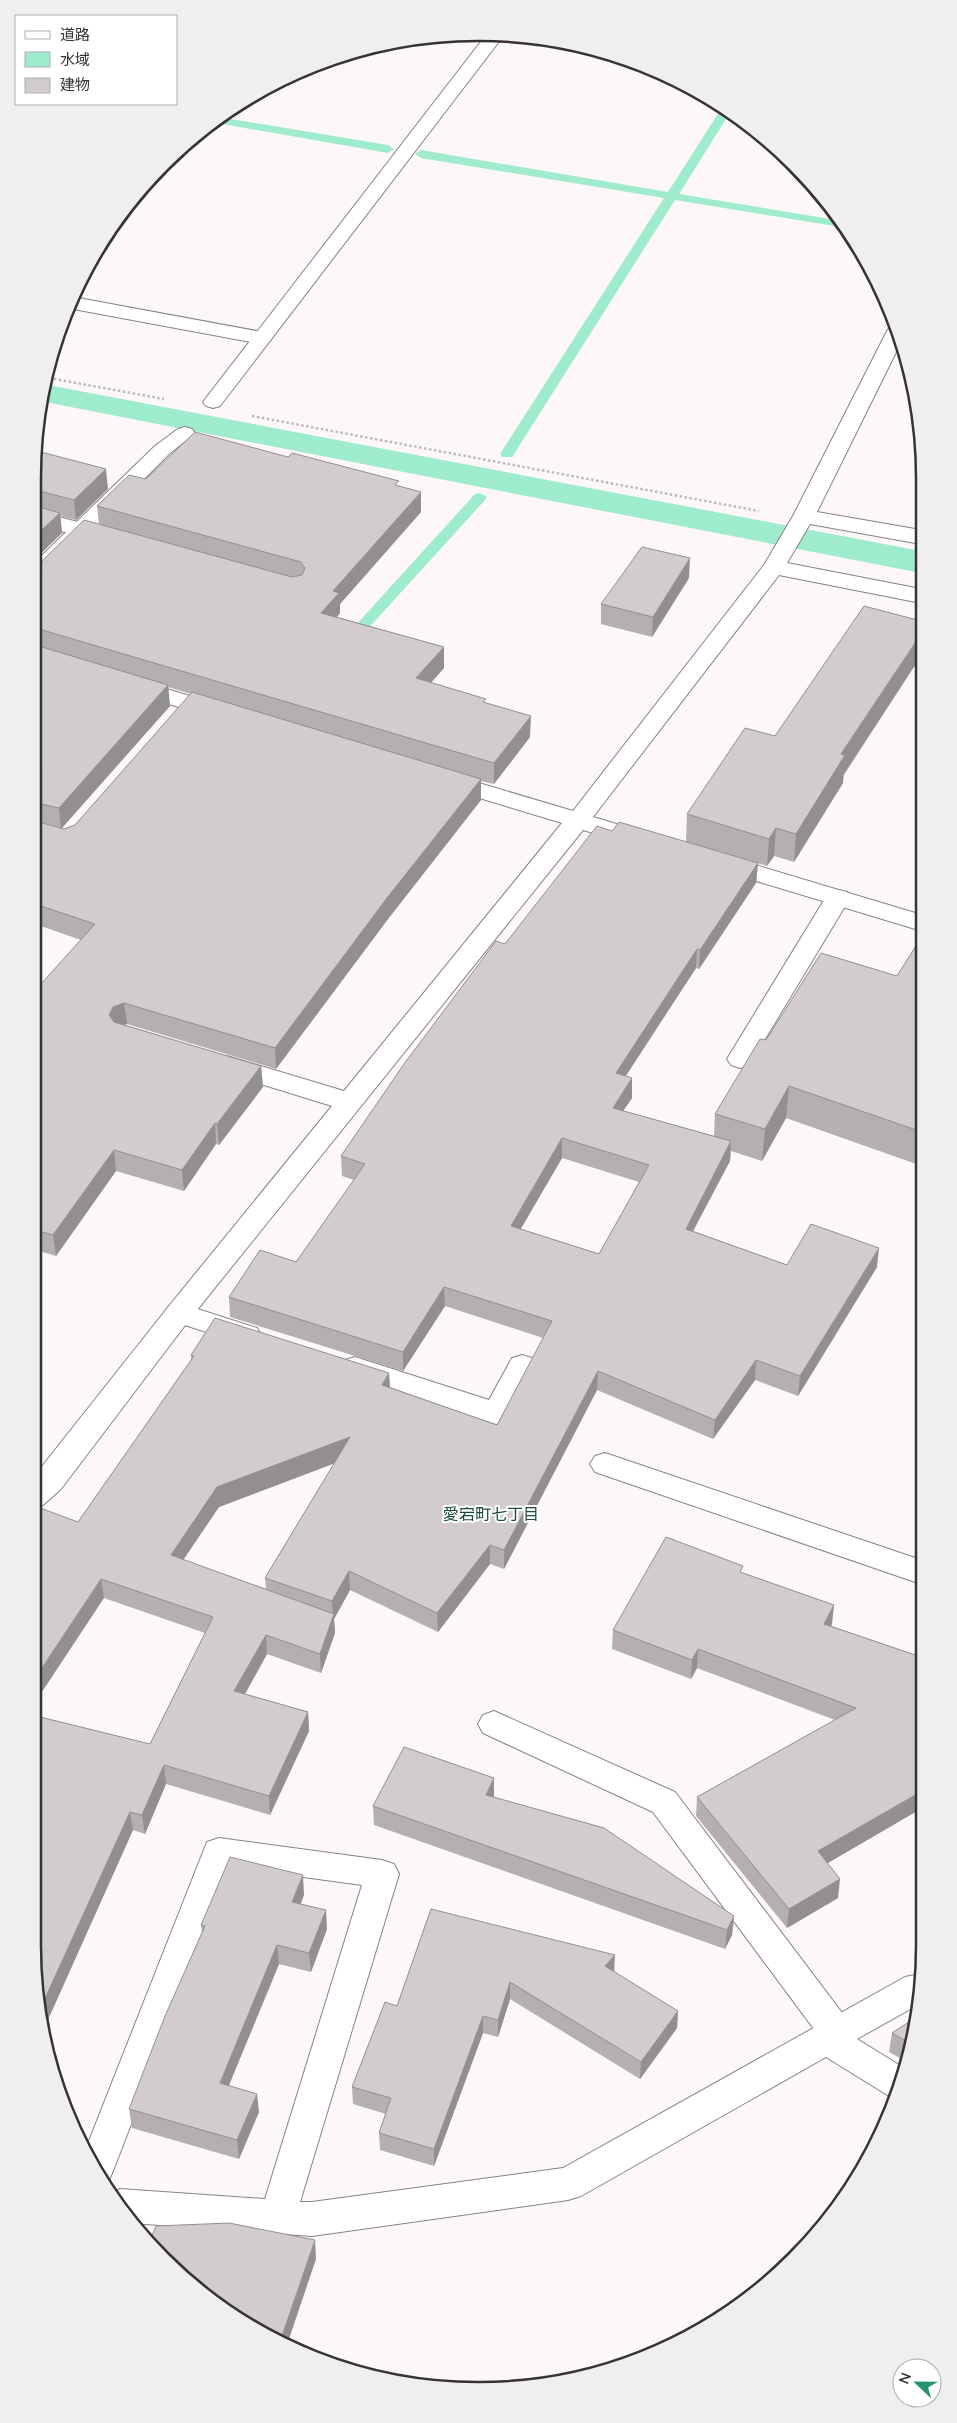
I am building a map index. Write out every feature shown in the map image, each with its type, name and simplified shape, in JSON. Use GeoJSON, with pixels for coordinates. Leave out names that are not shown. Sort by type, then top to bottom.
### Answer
{"type":"FeatureCollection","features":[{"type":"Feature","properties":{"kind":"street"},"geometry":{"type":"LineString","coordinates":[[213,402],[490,41]]}},
{"type":"Feature","properties":{"kind":"street"},"geometry":{"type":"LineString","coordinates":[[78,304],[262,338]]}},
{"type":"Feature","properties":{"kind":"street"},"geometry":{"type":"LineString","coordinates":[[41,1480],[578,820],[779,558],[802,518],[893,339]]}},
{"type":"Feature","properties":{"kind":"street"},"geometry":{"type":"LineString","coordinates":[[41,569],[162,450],[185,433]]}},
{"type":"Feature","properties":{"kind":"street"},"geometry":{"type":"LineString","coordinates":[[41,518],[130,543]]}},
{"type":"Feature","properties":{"kind":"street"},"geometry":{"type":"LineString","coordinates":[[802,518],[916,536]]}},
{"type":"Feature","properties":{"kind":"street"},"geometry":{"type":"LineString","coordinates":[[779,558],[916,595]]}},
{"type":"Feature","properties":{"kind":"street"},"geometry":{"type":"LineString","coordinates":[[114,680],[244,720]]}},
{"type":"Feature","properties":{"kind":"street"},"geometry":{"type":"LineString","coordinates":[[168,724],[187,703]]}},
{"type":"Feature","properties":{"kind":"street"},"geometry":{"type":"LineString","coordinates":[[426,774],[671,848]]}},
{"type":"Feature","properties":{"kind":"street"},"geometry":{"type":"LineString","coordinates":[[699,856],[916,921]]}},
{"type":"Feature","properties":{"kind":"street"},"geometry":{"type":"LineString","coordinates":[[740,1059],[838,898]]}},
{"type":"Feature","properties":{"kind":"street"},"geometry":{"type":"LineString","coordinates":[[200,1057],[350,1102]]}},
{"type":"Feature","properties":{"kind":"street"},"geometry":{"type":"LineString","coordinates":[[179,1313],[272,1342]]}},
{"type":"Feature","properties":{"kind":"street"},"geometry":{"type":"LineString","coordinates":[[328,1360],[496,1413],[522,1366]]}},
{"type":"Feature","properties":{"kind":"street"},"geometry":{"type":"LineString","coordinates":[[605,1464],[916,1569]]}},
{"type":"Feature","properties":{"kind":"street"},"geometry":{"type":"LineString","coordinates":[[494,1724],[664,1802],[831,2036],[895,2080]]}},
{"type":"Feature","properties":{"kind":"street"},"geometry":{"type":"LineString","coordinates":[[99,2161],[219,1852],[382,1874],[278,2216]]}},
{"type":"Feature","properties":{"kind":"street"},"geometry":{"type":"LineString","coordinates":[[129,2207],[312,2219],[568,2184],[913,1990]]}},
{"type":"Feature","properties":{"kind":"path"},"geometry":{"type":"LineString","coordinates":[[53,379],[178,402],[213,402],[226,411],[746,510],[802,518]]}},
{"type":"Feature","properties":{"kind":"water"},"geometry":{"type":"Polygon","coordinates":[[[52,386],[916,550],[916,572],[48,403],[50,393],[52,386]]]}},
{"type":"Feature","properties":{"kind":"building"},"geometry":{"type":"Polygon","coordinates":[[[195,432],[288,457],[292,453],[399,481],[395,485],[421,492],[333,591],[339,593],[321,613],[444,647],[416,678],[486,699],[483,702],[531,716],[494,763],[41,630],[41,562],[84,520],[292,577],[302,575],[305,568],[301,562],[97,506],[129,475],[146,479],[195,432]]]}},
{"type":"Feature","properties":{"kind":"building"},"geometry":{"type":"Polygon","coordinates":[[[42,452],[106,469],[74,500],[41,491],[42,452]]]}},
{"type":"Feature","properties":{"kind":"building"},"geometry":{"type":"Polygon","coordinates":[[[41,508],[60,513],[41,531],[41,508]]]}},
{"type":"Feature","properties":{"kind":"building"},"geometry":{"type":"Polygon","coordinates":[[[642,547],[690,558],[653,617],[601,604],[642,547]]]}},
{"type":"Feature","properties":{"kind":"building"},"geometry":{"type":"Polygon","coordinates":[[[864,606],[916,620],[916,642],[841,754],[845,755],[796,834],[776,828],[769,839],[687,814],[745,728],[775,736],[864,606]]]}},
{"type":"Feature","properties":{"kind":"building"},"geometry":{"type":"Polygon","coordinates":[[[41,647],[168,685],[59,808],[41,804],[41,647]]]}},
{"type":"Feature","properties":{"kind":"building"},"geometry":{"type":"Polygon","coordinates":[[[192,692],[481,779],[387,898],[275,1048],[124,1003],[113,1007],[109,1015],[114,1022],[261,1066],[217,1124],[215,1123],[182,1170],[114,1150],[53,1235],[41,1232],[41,984],[95,924],[41,906],[41,823],[64,829],[75,825],[192,692]]]}},
{"type":"Feature","properties":{"kind":"building"},"geometry":{"type":"Polygon","coordinates":[[[619,822],[758,863],[700,950],[697,949],[616,1073],[632,1078],[613,1108],[731,1141],[686,1229],[787,1265],[811,1224],[879,1248],[800,1376],[756,1360],[715,1420],[598,1371],[504,1550],[490,1545],[437,1613],[349,1571],[332,1601],[265,1578],[350,1437],[217,1487],[171,1555],[334,1614],[320,1654],[266,1635],[234,1691],[308,1712],[269,1796],[164,1765],[142,1815],[130,1812],[45,1999],[41,1945],[41,1717],[150,1744],[213,1617],[101,1579],[41,1669],[41,1508],[78,1522],[194,1356],[191,1355],[215,1318],[389,1373],[382,1385],[497,1425],[552,1321],[444,1287],[403,1352],[229,1297],[260,1250],[296,1262],[365,1164],[341,1156],[404,1064],[496,941],[505,944],[597,826],[612,831],[619,822]],[[562,1138],[511,1226],[599,1254],[649,1165],[562,1138]]]}},
{"type":"Feature","properties":{"kind":"building"},"geometry":{"type":"Polygon","coordinates":[[[916,946],[916,1130],[789,1086],[765,1129],[715,1114],[760,1039],[766,1040],[821,953],[897,976],[916,946]]]}},
{"type":"Feature","properties":{"kind":"building"},"geometry":{"type":"Polygon","coordinates":[[[666,1537],[743,1566],[740,1572],[834,1605],[824,1624],[916,1655],[916,1795],[818,1851],[840,1879],[789,1909],[697,1797],[856,1708],[698,1649],[692,1660],[613,1630],[666,1537]]]}},
{"type":"Feature","properties":{"kind":"building"},"geometry":{"type":"Polygon","coordinates":[[[404,1747],[494,1778],[486,1795],[604,1828],[734,1916],[727,1930],[373,1806],[404,1747]]]}},
{"type":"Feature","properties":{"kind":"building"},"geometry":{"type":"Polygon","coordinates":[[[230,1857],[303,1875],[292,1902],[326,1910],[309,1953],[277,1945],[220,2083],[257,2094],[237,2140],[129,2109],[165,2016],[205,1926],[201,1925],[230,1857]]]}},
{"type":"Feature","properties":{"kind":"building"},"geometry":{"type":"Polygon","coordinates":[[[431,1909],[615,1955],[605,1966],[678,2011],[641,2062],[510,1982],[498,2020],[483,2016],[434,2149],[379,2133],[391,2098],[352,2087],[385,2002],[397,2006],[431,1909]]]}},
{"type":"Feature","properties":{"kind":"building"},"geometry":{"type":"Polygon","coordinates":[[[908,2022],[905,2040],[892,2033],[908,2022]]]}},
{"type":"Feature","properties":{"kind":"building"},"geometry":{"type":"Polygon","coordinates":[[[229,2223],[315,2240],[282,2335],[236,2308],[190,2273],[152,2235],[156,2226],[229,2223]]]}},
{"type":"Feature","properties":{"kind":"waterway"},"geometry":{"type":"LineString","coordinates":[[671,196],[722,116]]}},
{"type":"Feature","properties":{"kind":"waterway"},"geometry":{"type":"LineString","coordinates":[[226,122],[388,149]]}},
{"type":"Feature","properties":{"kind":"waterway"},"geometry":{"type":"LineString","coordinates":[[421,154],[671,196]]}},
{"type":"Feature","properties":{"kind":"waterway"},"geometry":{"type":"LineString","coordinates":[[507,454],[671,196]]}},
{"type":"Feature","properties":{"kind":"waterway"},"geometry":{"type":"LineString","coordinates":[[671,196],[833,223]]}},
{"type":"Feature","properties":{"kind":"waterway"},"geometry":{"type":"LineString","coordinates":[[349,641],[480,497]]}},
{"type":"Feature","properties":{"kind":"district","name":"愛宕町七丁目"},"geometry":{"type":"Point","coordinates":[491,1514]}}]}
